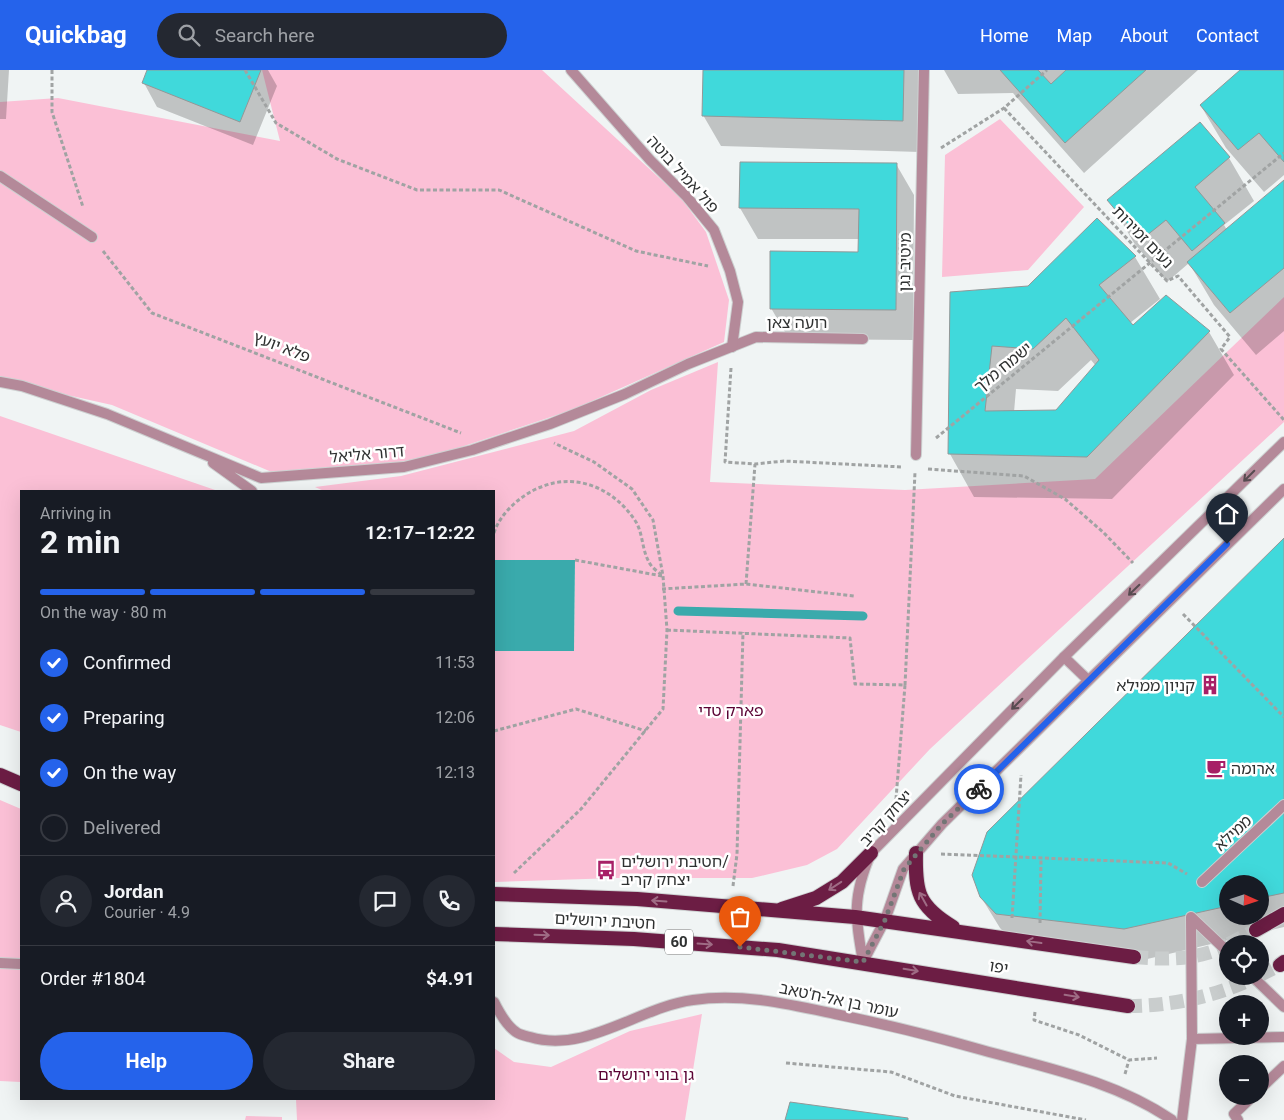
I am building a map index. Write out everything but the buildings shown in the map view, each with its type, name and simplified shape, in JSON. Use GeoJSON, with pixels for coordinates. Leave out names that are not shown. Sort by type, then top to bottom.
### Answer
{"type":"FeatureCollection","features":[{"type":"Feature","properties":{"kind":"highway"},"geometry":{"type":"LineString","coordinates":[[0,775],[20,784]]}},
{"type":"Feature","properties":{"kind":"highway"},"geometry":{"type":"LineString","coordinates":[[777,911],[816,898],[842,882],[871,853]]}},
{"type":"Feature","properties":{"kind":"highway"},"geometry":{"type":"LineString","coordinates":[[916,853],[917,887],[920,899],[929,910],[958,930]]}},
{"type":"Feature","properties":{"kind":"highway","name":"חטיבת ירושלים"},"geometry":{"type":"LineString","coordinates":[[495,894],[730,906],[885,920]]}},
{"type":"Feature","properties":{"kind":"highway"},"geometry":{"type":"LineString","coordinates":[[1256,930],[1284,914]]}},
{"type":"Feature","properties":{"kind":"highway","name":"יפו"},"geometry":{"type":"LineString","coordinates":[[885,920],[1134,957]]}},
{"type":"Feature","properties":{"kind":"highway","name":"חטיבת ירושלים"},"geometry":{"type":"LineString","coordinates":[[495,934],[673,942],[778,950],[863,962]]}},
{"type":"Feature","properties":{"kind":"highway","name":"יפו"},"geometry":{"type":"LineString","coordinates":[[863,962],[1128,1006]]}},
{"type":"Feature","properties":{"kind":"street","name":"פול אמיל בוטה"},"geometry":{"type":"LineString","coordinates":[[571,70],[650,160],[687,197],[714,230],[730,271],[738,302],[732,346]]}},
{"type":"Feature","properties":{"kind":"street","name":"מיטיב נגן"},"geometry":{"type":"LineString","coordinates":[[916,455],[924,70]]}},
{"type":"Feature","properties":{"kind":"street"},"geometry":{"type":"LineString","coordinates":[[0,176],[92,237]]}},
{"type":"Feature","properties":{"kind":"street","name":"רועה צאן"},"geometry":{"type":"LineString","coordinates":[[732,346],[756,337],[863,339]]}},
{"type":"Feature","properties":{"kind":"street","name":"דרור אליאל"},"geometry":{"type":"LineString","coordinates":[[0,382],[22,386],[107,414],[261,478],[404,467],[491,444],[625,394],[688,364],[732,346]]}},
{"type":"Feature","properties":{"kind":"street","name":"יצחק קריב"},"geometry":{"type":"LineString","coordinates":[[863,962],[855,917],[860,882],[871,853],[1064,657],[1147,578],[1284,442]]}},
{"type":"Feature","properties":{"kind":"street"},"geometry":{"type":"LineString","coordinates":[[200,453],[251,490]]}},
{"type":"Feature","properties":{"kind":"street"},"geometry":{"type":"LineString","coordinates":[[863,962],[885,920],[904,869],[916,853],[1088,680],[1284,489]]}},
{"type":"Feature","properties":{"kind":"street"},"geometry":{"type":"LineString","coordinates":[[1064,657],[1088,680]]}},
{"type":"Feature","properties":{"kind":"street","name":"ממילא"},"geometry":{"type":"LineString","coordinates":[[1202,882],[1284,805]]}},
{"type":"Feature","properties":{"kind":"street"},"geometry":{"type":"LineString","coordinates":[[1182,1120],[1192,1039],[1191,917],[1219,943]]}},
{"type":"Feature","properties":{"kind":"street"},"geometry":{"type":"LineString","coordinates":[[0,963],[20,964]]}},
{"type":"Feature","properties":{"kind":"street"},"geometry":{"type":"LineString","coordinates":[[1261,985],[1284,1007]]}},
{"type":"Feature","properties":{"kind":"street","name":"עומר בן אל-ח'טאב"},"geometry":{"type":"LineString","coordinates":[[497,1014],[516,1033],[540,1040],[572,1040],[618,1025],[663,1007],[693,1000],[735,998],[768,1000],[926,1034],[1094,1081],[1151,1106],[1172,1120]]}},
{"type":"Feature","properties":{"kind":"street"},"geometry":{"type":"LineString","coordinates":[[1192,1039],[1284,1037]]}},
{"type":"Feature","properties":{"kind":"street"},"geometry":{"type":"LineString","coordinates":[[1269,1080],[1284,1066]]}},
{"type":"Feature","properties":{"kind":"street"},"geometry":{"type":"LineString","coordinates":[[1238,1120],[1234,1114],[1243,1105]]}},
{"type":"Feature","properties":{"kind":"path","name":"פלא יועץ"},"geometry":{"type":"LineString","coordinates":[[52,70],[52,112],[92,237],[152,313],[491,444]]}},
{"type":"Feature","properties":{"kind":"path"},"geometry":{"type":"LineString","coordinates":[[245,70],[276,124],[337,159],[417,190],[498,190],[636,251],[730,271]]}},
{"type":"Feature","properties":{"kind":"path"},"geometry":{"type":"LineString","coordinates":[[922,160],[1004,108],[1047,70]]}},
{"type":"Feature","properties":{"kind":"path","name":"נעים זמירות"},"geometry":{"type":"LineString","coordinates":[[1004,108],[1150,264],[1167,280],[1178,276],[1230,336],[1222,349],[1284,420]]}},
{"type":"Feature","properties":{"kind":"path","name":"ישמח מלך"},"geometry":{"type":"LineString","coordinates":[[916,455],[1284,154]]}},
{"type":"Feature","properties":{"kind":"path"},"geometry":{"type":"LineString","coordinates":[[732,346],[725,462],[755,464],[784,461],[1024,476],[1065,499],[1103,532],[1147,578]]}},
{"type":"Feature","properties":{"kind":"path"},"geometry":{"type":"LineString","coordinates":[[507,880],[581,809],[663,709],[667,630],[662,589],[663,576],[653,520],[632,489],[594,462],[528,431]]}},
{"type":"Feature","properties":{"kind":"path"},"geometry":{"type":"LineString","coordinates":[[893,830],[905,685],[916,455]]}},
{"type":"Feature","properties":{"kind":"path"},"geometry":{"type":"LineString","coordinates":[[746,584],[755,464]]}},
{"type":"Feature","properties":{"kind":"path"},"geometry":{"type":"LineString","coordinates":[[495,529],[497,522],[528,492],[555,481],[566,480],[592,484],[616,500],[636,523],[649,563],[663,576]]}},
{"type":"Feature","properties":{"kind":"path"},"geometry":{"type":"LineString","coordinates":[[575,560],[663,576]]}},
{"type":"Feature","properties":{"kind":"path"},"geometry":{"type":"LineString","coordinates":[[662,589],[746,584],[854,596]]}},
{"type":"Feature","properties":{"kind":"path"},"geometry":{"type":"LineString","coordinates":[[667,630],[850,638],[855,684],[905,685]]}},
{"type":"Feature","properties":{"kind":"path"},"geometry":{"type":"LineString","coordinates":[[730,906],[737,854],[742,632]]}},
{"type":"Feature","properties":{"kind":"path"},"geometry":{"type":"LineString","coordinates":[[1200,632],[1284,717]]}},
{"type":"Feature","properties":{"kind":"path"},"geometry":{"type":"LineString","coordinates":[[495,732],[576,709],[646,731]]}},
{"type":"Feature","properties":{"kind":"path"},"geometry":{"type":"LineString","coordinates":[[1011,939],[1014,856],[1024,744]]}},
{"type":"Feature","properties":{"kind":"path"},"geometry":{"type":"LineString","coordinates":[[916,853],[1168,863],[1202,882]]}},
{"type":"Feature","properties":{"kind":"path"},"geometry":{"type":"LineString","coordinates":[[1040,943],[1041,859]]}},
{"type":"Feature","properties":{"kind":"path"},"geometry":{"type":"LineString","coordinates":[[1034,1020],[1079,1035],[1130,1060],[1157,1058]]}},
{"type":"Feature","properties":{"kind":"path"},"geometry":{"type":"LineString","coordinates":[[786,1063],[892,1072],[955,1096],[1086,1120]]}},
{"type":"Feature","properties":{"kind":"green space"},"geometry":{"type":"Polygon","coordinates":[[[262,70],[542,70],[681,198],[706,232],[729,300],[724,342],[572,410],[446,452],[381,471],[274,473],[112,405],[0,380],[0,102],[58,98],[280,141],[262,70]]]}},
{"type":"Feature","properties":{"kind":"green space"},"geometry":{"type":"Polygon","coordinates":[[[1000,119],[1084,207],[1028,270],[942,277],[945,155],[1000,119]]]}},
{"type":"Feature","properties":{"kind":"green space","name":"פארק טדי"},"geometry":{"type":"Polygon","coordinates":[[[1284,297],[1284,422],[930,749],[837,849],[807,865],[752,878],[617,878],[495,882],[495,651],[574,651],[575,561],[495,560],[495,490],[322,490],[315,487],[401,476],[574,431],[651,390],[718,362],[710,482],[905,490],[1095,479],[1284,297]]]}},
{"type":"Feature","properties":{"kind":"green space"},"geometry":{"type":"Polygon","coordinates":[[[0,416],[215,490],[20,490],[20,732],[0,725],[0,416]]]}},
{"type":"Feature","properties":{"kind":"green space"},"geometry":{"type":"Polygon","coordinates":[[[0,800],[20,809],[20,1082],[0,1081],[0,800]]]}},
{"type":"Feature","properties":{"kind":"green space","name":"גן בוני ירושלים"},"geometry":{"type":"Polygon","coordinates":[[[702,1014],[685,1120],[297,1120],[296,1100],[495,1100],[495,1049],[514,1062],[551,1067],[630,1031],[702,1014]]]}},
{"type":"Feature","properties":{"kind":"green space"},"geometry":{"type":"Polygon","coordinates":[[[246,1116],[282,1117],[282,1120],[245,1120],[246,1116]]]}},
{"type":"Feature","properties":{"kind":"water"},"geometry":{"type":"Polygon","coordinates":[[[495,560],[575,560],[574,651],[495,651],[495,560]]]}},
{"type":"Feature","properties":{"kind":"waterway"},"geometry":{"type":"LineString","coordinates":[[678,611],[863,616]]}},
{"type":"Feature","properties":{"kind":"tunnel"},"geometry":{"type":"LineString","coordinates":[[1246,935],[1256,930]]}},
{"type":"Feature","properties":{"kind":"tunnel"},"geometry":{"type":"LineString","coordinates":[[1134,957],[1182,958],[1219,949]]}},
{"type":"Feature","properties":{"kind":"tunnel"},"geometry":{"type":"LineString","coordinates":[[1269,970],[1280,965]]}},
{"type":"Feature","properties":{"kind":"tunnel"},"geometry":{"type":"LineString","coordinates":[[1128,1006],[1178,1002],[1238,985]]}},
{"type":"Feature","properties":{"kind":"way so far"},"geometry":{"type":"LineString","coordinates":[[740,947],[778,950],[863,962],[885,920],[895,888],[904,869],[942,824],[979,789]]}},
{"type":"Feature","properties":{"kind":"place","name":"קניון ממילא"},"geometry":{"type":"Point","coordinates":[1210,685]}},
{"type":"Feature","properties":{"kind":"place","name":"ארומה"},"geometry":{"type":"Point","coordinates":[1216,768]}},
{"type":"Feature","properties":{"kind":"place","name":"חטיבת ירושלים/ יצחק קריב"},"geometry":{"type":"Point","coordinates":[606,870]}},
{"type":"Feature","properties":{"kind":"route"},"geometry":{"type":"LineString","coordinates":[[979,789],[1227,544]]}}]}
